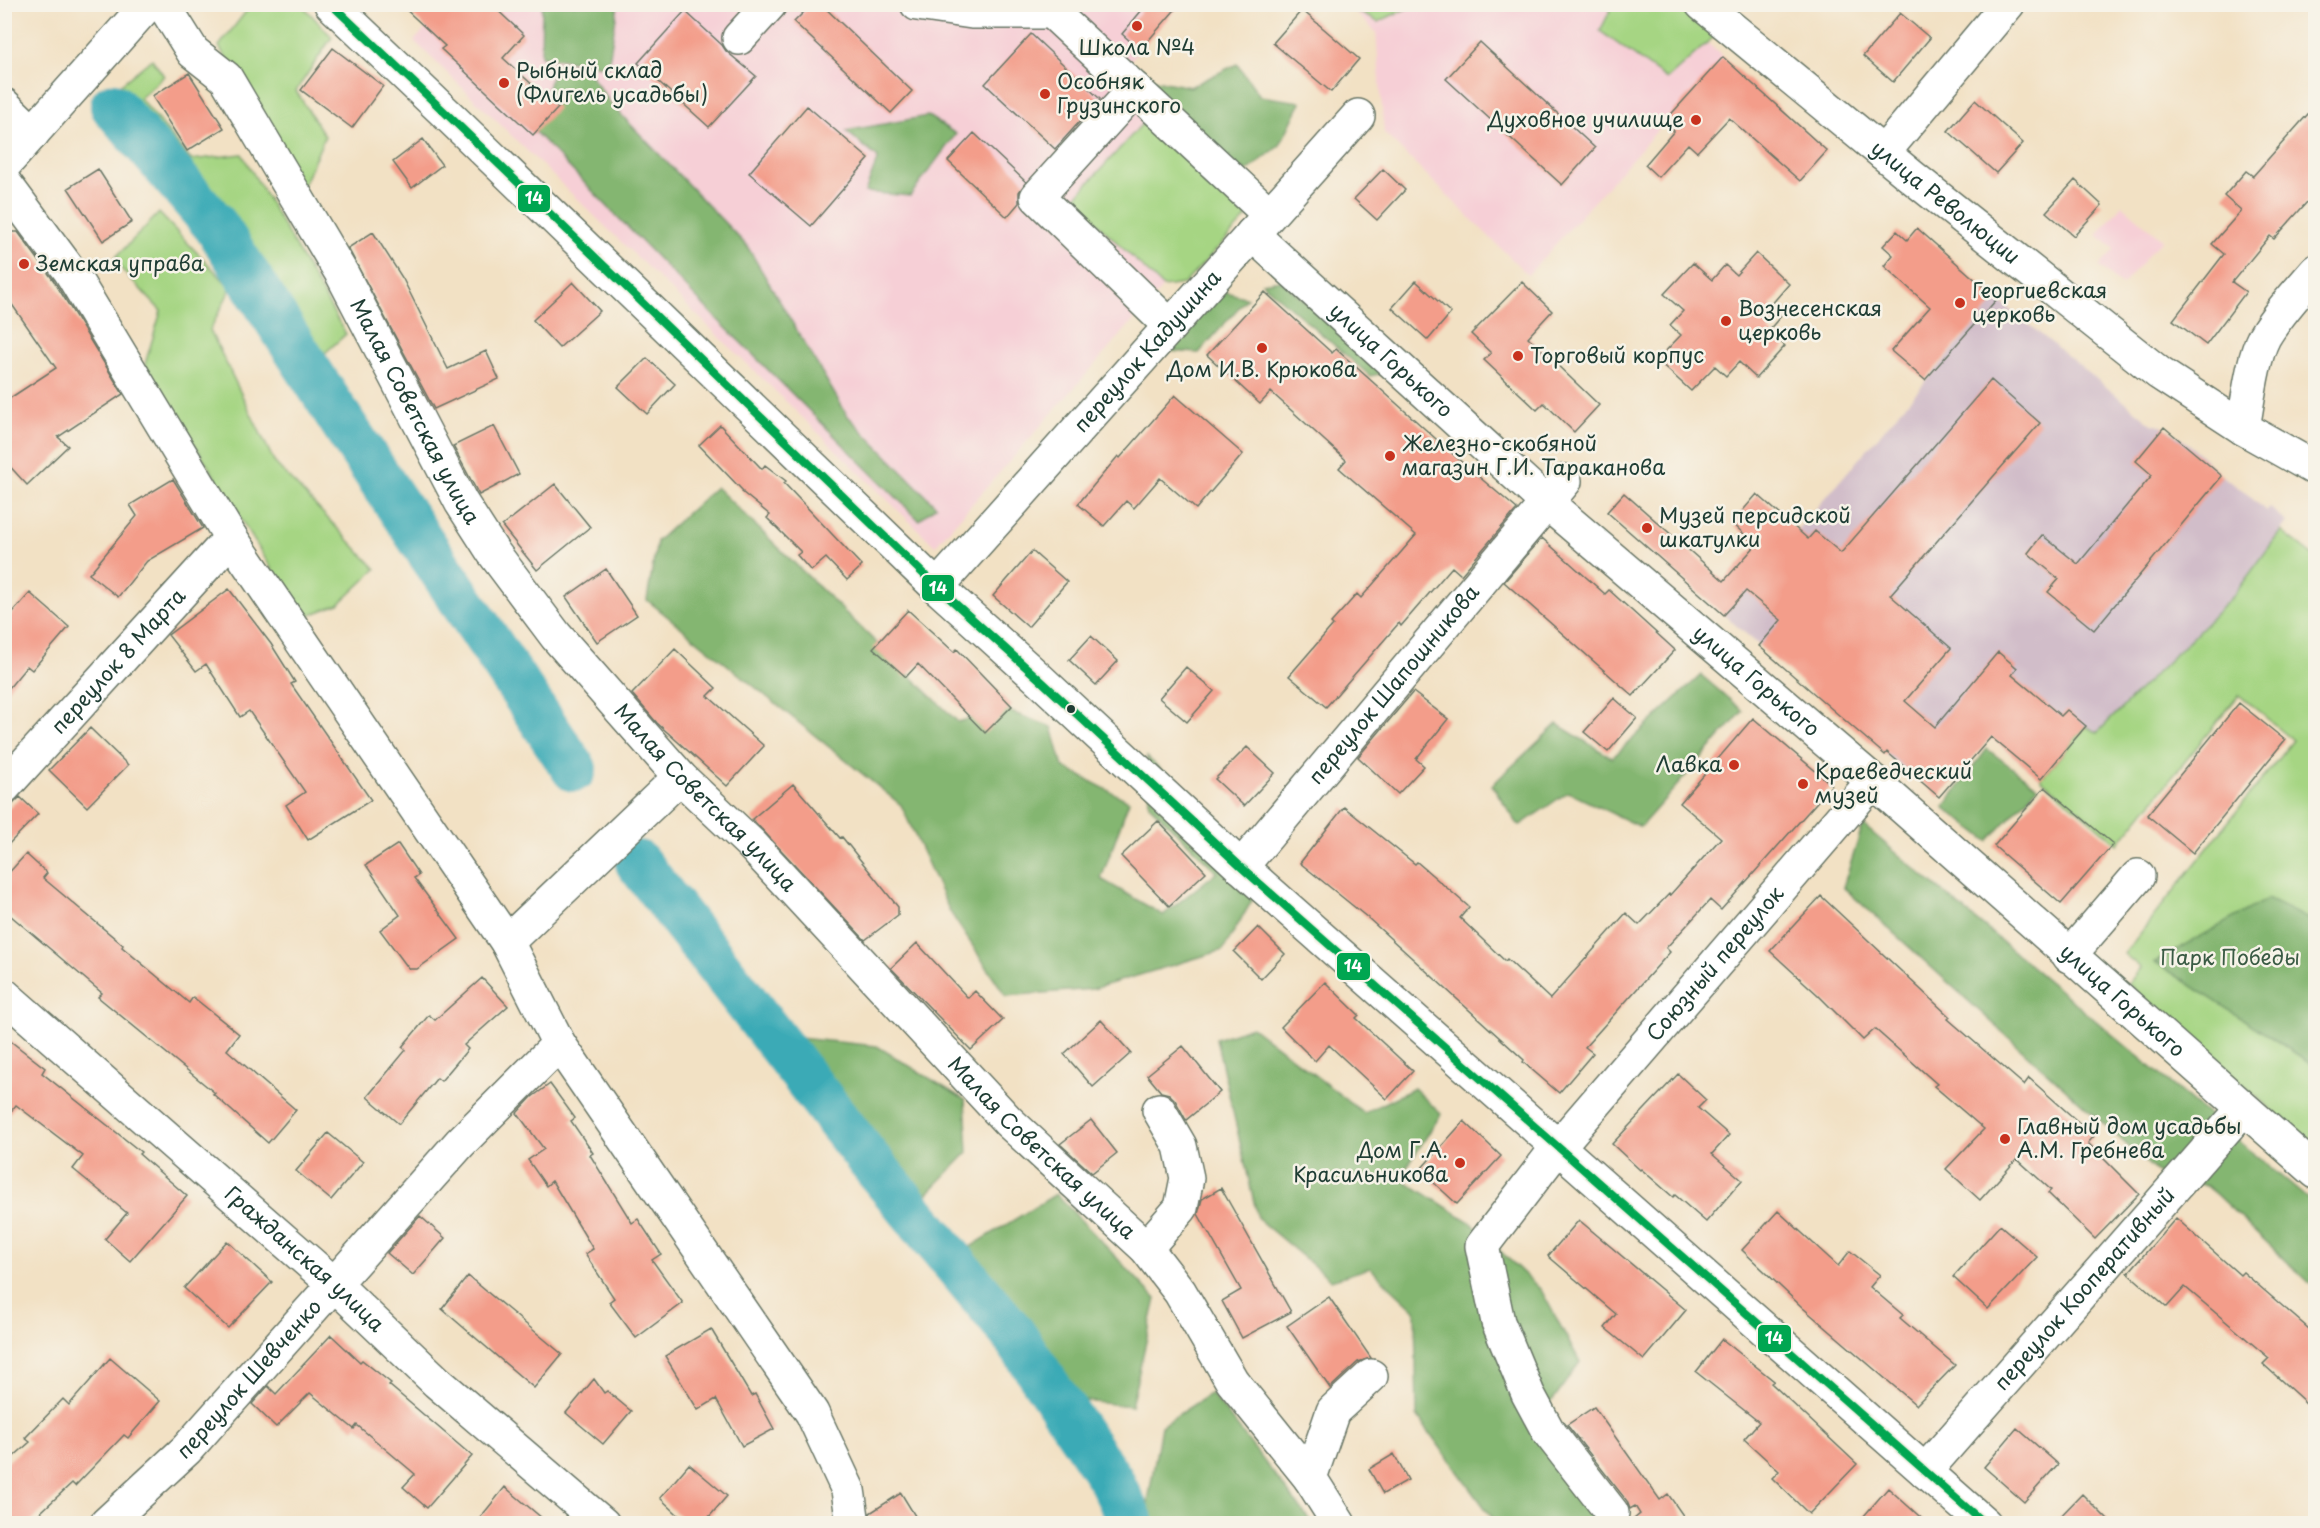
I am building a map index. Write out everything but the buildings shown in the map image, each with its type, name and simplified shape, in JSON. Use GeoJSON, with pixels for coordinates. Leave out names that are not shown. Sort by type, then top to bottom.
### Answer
{"type":"FeatureCollection","features":[{"type":"Feature","properties":{"kind":"street"},"geometry":{"type":"LineString","coordinates":[[4,165],[148,4]]}},
{"type":"Feature","properties":{"kind":"street","name":"Малая Советская улица"},"geometry":{"type":"LineString","coordinates":[[163,4],[193,52],[226,78],[342,274],[461,502],[493,552],[556,636],[680,777],[751,844],[1008,1121],[1146,1248],[1180,1292],[1232,1382],[1310,1479],[1339,1524]]}},
{"type":"Feature","properties":{"kind":"street"},"geometry":{"type":"LineString","coordinates":[[331,4],[936,587],[1038,678],[1241,867],[1985,1524]]}},
{"type":"Feature","properties":{"kind":"street"},"geometry":{"type":"LineString","coordinates":[[739,38],[770,4]]}},
{"type":"Feature","properties":{"kind":"street","name":"улица Горького"},"geometry":{"type":"LineString","coordinates":[[917,4],[1052,12],[1135,89],[1260,224],[1873,781],[2316,1172]]}},
{"type":"Feature","properties":{"kind":"street","name":"улица Революции"},"geometry":{"type":"LineString","coordinates":[[1702,4],[1883,153],[2159,373],[2243,428],[2316,469]]}},
{"type":"Feature","properties":{"kind":"street"},"geometry":{"type":"LineString","coordinates":[[1883,153],[2008,4]]}},
{"type":"Feature","properties":{"kind":"street"},"geometry":{"type":"LineString","coordinates":[[1135,89],[1037,197],[1170,326]]}},
{"type":"Feature","properties":{"kind":"street"},"geometry":{"type":"LineString","coordinates":[[4,105],[33,134]]}},
{"type":"Feature","properties":{"kind":"street","name":"переулок Кадушина"},"geometry":{"type":"LineString","coordinates":[[936,587],[1358,116]]}},
{"type":"Feature","properties":{"kind":"street"},"geometry":{"type":"LineString","coordinates":[[4,182],[70,271],[231,538],[507,942],[558,1044],[812,1413],[848,1490],[853,1524]]}},
{"type":"Feature","properties":{"kind":"street"},"geometry":{"type":"LineString","coordinates":[[2243,428],[2263,339],[2283,309],[2316,271]]}},
{"type":"Feature","properties":{"kind":"street","name":"переулок Шапошникова"},"geometry":{"type":"LineString","coordinates":[[1241,867],[1556,492]]}},
{"type":"Feature","properties":{"kind":"street","name":"переулок 8 Марта"},"geometry":{"type":"LineString","coordinates":[[4,787],[231,538]]}},
{"type":"Feature","properties":{"kind":"street"},"geometry":{"type":"LineString","coordinates":[[507,942],[680,777]]}},
{"type":"Feature","properties":{"kind":"street","name":"Союзный переулок"},"geometry":{"type":"LineString","coordinates":[[1612,1513],[1548,1431],[1528,1394],[1498,1322],[1482,1246],[1557,1148],[1873,781]]}},
{"type":"Feature","properties":{"kind":"street"},"geometry":{"type":"LineString","coordinates":[[2069,956],[2138,876]]}},
{"type":"Feature","properties":{"kind":"street","name":"Гражданская улица"},"geometry":{"type":"LineString","coordinates":[[4,996],[334,1284],[437,1382],[603,1524]]}},
{"type":"Feature","properties":{"kind":"street","name":"переулок Шевченко"},"geometry":{"type":"LineString","coordinates":[[106,1524],[186,1450],[460,1143],[558,1044]]}},
{"type":"Feature","properties":{"kind":"street","name":"переулок Кооперативный"},"geometry":{"type":"LineString","coordinates":[[1925,1471],[2243,1109]]}},
{"type":"Feature","properties":{"kind":"street"},"geometry":{"type":"LineString","coordinates":[[1146,1248],[1181,1208],[1187,1178],[1180,1146],[1159,1110]]}},
{"type":"Feature","properties":{"kind":"street"},"geometry":{"type":"LineString","coordinates":[[1310,1479],[1333,1411],[1371,1376]]}},
{"type":"Feature","properties":{"kind":"shaded area"},"geometry":{"type":"Polygon","coordinates":[[[448,4],[1180,5],[1113,80],[1150,115],[1073,200],[1163,287],[935,546],[414,41],[448,4]]]}},
{"type":"Feature","properties":{"kind":"shaded area"},"geometry":{"type":"Polygon","coordinates":[[[1347,5],[1666,5],[1723,57],[1528,275],[1384,133],[1376,32],[1347,5]]]}},
{"type":"Feature","properties":{"kind":"shaded area"},"geometry":{"type":"Polygon","coordinates":[[[2122,205],[2162,239],[2122,286],[2099,267],[2114,249],[2097,235],[2122,205]]]}},
{"type":"Feature","properties":{"kind":"shaded area"},"geometry":{"type":"Polygon","coordinates":[[[1997,299],[2152,424],[2164,427],[2189,444],[2222,476],[2266,511],[2269,507],[2287,522],[2234,595],[2097,733],[2086,726],[2041,779],[1963,714],[1911,776],[1724,615],[1997,299]]]}},
{"type":"Feature","properties":{"kind":"green space"},"geometry":{"type":"Polygon","coordinates":[[[1681,4],[1716,35],[1667,79],[1600,31],[1613,5],[1681,4]]]}},
{"type":"Feature","properties":{"kind":"green space"},"geometry":{"type":"Polygon","coordinates":[[[251,5],[302,5],[332,37],[296,91],[325,136],[300,192],[219,46],[251,5]]]}},
{"type":"Feature","properties":{"kind":"green space"},"geometry":{"type":"Polygon","coordinates":[[[542,5],[618,5],[608,67],[541,56],[542,5]]]}},
{"type":"Feature","properties":{"kind":"green space"},"geometry":{"type":"Polygon","coordinates":[[[1345,5],[1414,5],[1378,22],[1345,5]]]}},
{"type":"Feature","properties":{"kind":"green space"},"geometry":{"type":"Polygon","coordinates":[[[152,59],[164,76],[140,98],[191,160],[242,154],[346,334],[316,361],[205,197],[128,113],[115,89],[152,59]]]}},
{"type":"Feature","properties":{"kind":"green space"},"geometry":{"type":"Polygon","coordinates":[[[555,64],[585,67],[611,104],[747,246],[847,415],[936,506],[919,520],[713,315],[535,132],[555,64]]]}},
{"type":"Feature","properties":{"kind":"green space"},"geometry":{"type":"Polygon","coordinates":[[[1237,64],[1260,96],[1301,102],[1280,145],[1240,177],[1140,77],[1190,87],[1237,64]]]}},
{"type":"Feature","properties":{"kind":"green space"},"geometry":{"type":"Polygon","coordinates":[[[1150,115],[1247,207],[1246,218],[1184,284],[1163,287],[1073,200],[1150,115]]]}},
{"type":"Feature","properties":{"kind":"green space"},"geometry":{"type":"Polygon","coordinates":[[[928,116],[956,134],[910,196],[865,192],[878,158],[846,131],[928,116]]]}},
{"type":"Feature","properties":{"kind":"green space"},"geometry":{"type":"Polygon","coordinates":[[[159,213],[231,288],[210,330],[275,463],[376,569],[339,604],[302,618],[145,364],[161,311],[113,260],[159,213]]]}},
{"type":"Feature","properties":{"kind":"green space"},"geometry":{"type":"Polygon","coordinates":[[[1280,280],[1389,372],[1370,376],[1262,283],[1280,280]]]}},
{"type":"Feature","properties":{"kind":"green space"},"geometry":{"type":"Polygon","coordinates":[[[1222,291],[1247,298],[1199,353],[1168,351],[1222,291]]]}},
{"type":"Feature","properties":{"kind":"green space"},"geometry":{"type":"Polygon","coordinates":[[[716,487],[958,722],[1003,709],[1052,727],[1063,767],[1129,801],[1101,879],[1163,915],[1217,872],[1149,805],[1147,757],[1270,870],[1223,950],[1093,989],[1006,996],[950,912],[901,805],[647,600],[657,541],[716,487]]]}},
{"type":"Feature","properties":{"kind":"green space","name":"Парк Победы"},"geometry":{"type":"Polygon","coordinates":[[[2281,531],[2313,556],[2315,554],[2315,1148],[2128,984],[2141,968],[2124,954],[2293,740],[2239,695],[2118,844],[2041,779],[2086,726],[2097,733],[2234,595],[2281,531]]]}},
{"type":"Feature","properties":{"kind":"green space"},"geometry":{"type":"Polygon","coordinates":[[[1701,675],[1743,711],[1640,827],[1568,792],[1519,826],[1492,785],[1557,724],[1612,758],[1701,675]]]}},
{"type":"Feature","properties":{"kind":"green space"},"geometry":{"type":"Polygon","coordinates":[[[1987,749],[2038,787],[1988,841],[1944,807],[1987,749]]]}},
{"type":"Feature","properties":{"kind":"green space"},"geometry":{"type":"Polygon","coordinates":[[[1863,825],[2315,1205],[2315,1288],[2207,1186],[2159,1174],[1843,887],[1863,825]]]}},
{"type":"Feature","properties":{"kind":"green space"},"geometry":{"type":"Polygon","coordinates":[[[2267,899],[2315,922],[2315,1066],[2155,962],[2267,899]]]}},
{"type":"Feature","properties":{"kind":"green space"},"geometry":{"type":"Polygon","coordinates":[[[1252,1027],[1364,1113],[1414,1088],[1441,1114],[1400,1178],[1470,1222],[1541,1290],[1580,1362],[1548,1407],[1577,1496],[1608,1523],[1496,1523],[1417,1416],[1415,1310],[1370,1268],[1331,1280],[1258,1219],[1216,1039],[1252,1027]]]}},
{"type":"Feature","properties":{"kind":"green space"},"geometry":{"type":"Polygon","coordinates":[[[799,1038],[877,1046],[965,1100],[968,1152],[923,1198],[799,1038]]]}},
{"type":"Feature","properties":{"kind":"green space"},"geometry":{"type":"Polygon","coordinates":[[[1056,1194],[1156,1299],[1131,1406],[1084,1401],[967,1249],[1056,1194]]]}},
{"type":"Feature","properties":{"kind":"green space"},"geometry":{"type":"Polygon","coordinates":[[[1211,1393],[1312,1523],[1155,1523],[1147,1507],[1161,1426],[1211,1393]]]}},
{"type":"Feature","properties":{"kind":"waterway"},"geometry":{"type":"LineString","coordinates":[[113,106],[216,226],[348,431],[574,769]]}},
{"type":"Feature","properties":{"kind":"waterway"},"geometry":{"type":"LineString","coordinates":[[638,863],[868,1159],[1013,1334],[1111,1480],[1132,1524]]}},
{"type":"Feature","properties":{"kind":"transit line","name":"14"},"geometry":{"type":"LineString","coordinates":[[331,4],[937,587],[1241,867],[1985,1524]]}},
{"type":"Feature","properties":{"kind":"place","name":"Школа №4"},"geometry":{"type":"Point","coordinates":[1137,26]}},
{"type":"Feature","properties":{"kind":"place","name":"Рыбный склад (Флигель усадьбы)"},"geometry":{"type":"Point","coordinates":[504,83]}},
{"type":"Feature","properties":{"kind":"place","name":"Особняк Грузинского"},"geometry":{"type":"Point","coordinates":[1045,94]}},
{"type":"Feature","properties":{"kind":"place","name":"Духовное училище"},"geometry":{"type":"Point","coordinates":[1696,120]}},
{"type":"Feature","properties":{"kind":"place","name":"Земская управа"},"geometry":{"type":"Point","coordinates":[24,264]}},
{"type":"Feature","properties":{"kind":"place","name":"Георгиевская церковь"},"geometry":{"type":"Point","coordinates":[1960,303]}},
{"type":"Feature","properties":{"kind":"place","name":"Вознесенская церковь"},"geometry":{"type":"Point","coordinates":[1726,321]}},
{"type":"Feature","properties":{"kind":"place","name":"Дом И.В. Крюкова"},"geometry":{"type":"Point","coordinates":[1262,348]}},
{"type":"Feature","properties":{"kind":"place","name":"Торговый корпус"},"geometry":{"type":"Point","coordinates":[1518,356]}},
{"type":"Feature","properties":{"kind":"place","name":"Железно-скобяной магазин Г.И. Тараканова"},"geometry":{"type":"Point","coordinates":[1390,456]}},
{"type":"Feature","properties":{"kind":"place","name":"Музей персидской шкатулки"},"geometry":{"type":"Point","coordinates":[1647,528]}},
{"type":"Feature","properties":{"kind":"place","name":"Лавка"},"geometry":{"type":"Point","coordinates":[1734,765]}},
{"type":"Feature","properties":{"kind":"place","name":"Краеведческий музей"},"geometry":{"type":"Point","coordinates":[1803,784]}},
{"type":"Feature","properties":{"kind":"place","name":"Главный дом усадьбы А.М. Гребнева"},"geometry":{"type":"Point","coordinates":[2005,1139]}},
{"type":"Feature","properties":{"kind":"place","name":"Дом Г.А. Красильникова"},"geometry":{"type":"Point","coordinates":[1460,1163]}}]}
